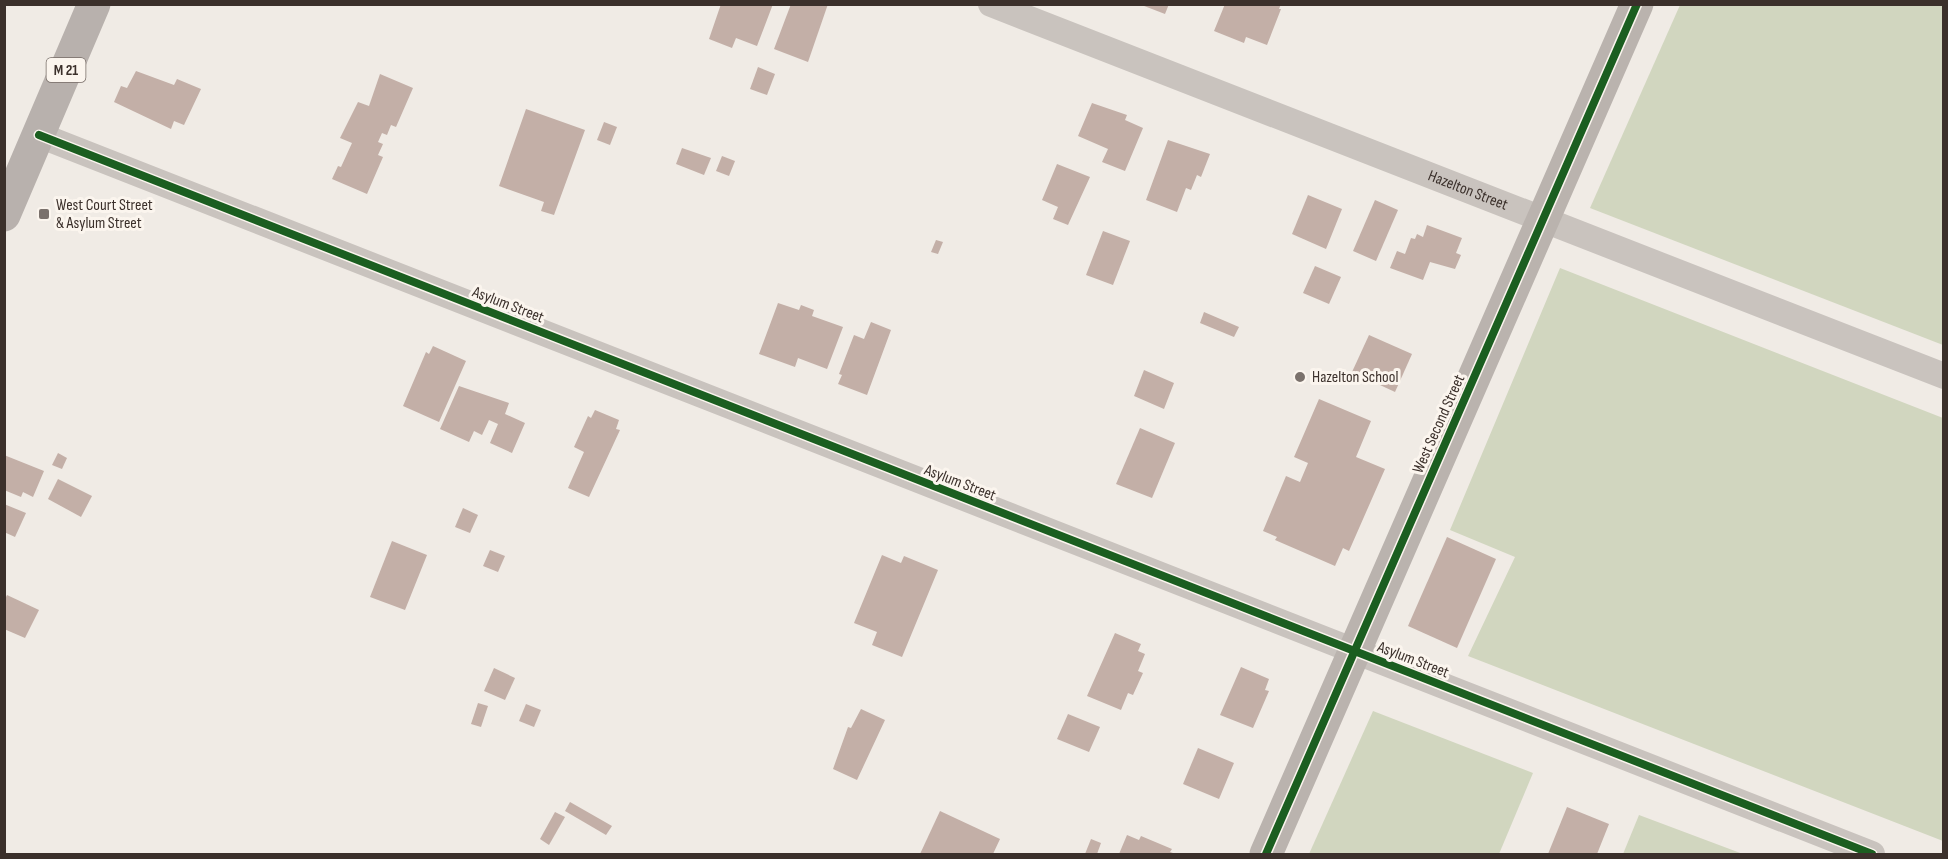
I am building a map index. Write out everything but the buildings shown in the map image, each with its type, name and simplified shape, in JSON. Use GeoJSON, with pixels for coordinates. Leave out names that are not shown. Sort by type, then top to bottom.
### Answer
{"type":"FeatureCollection","features":[{"type":"Feature","properties":{"kind":"main road","name":"M 21"},"geometry":{"type":"LineString","coordinates":[[4,215],[94,4]]}},
{"type":"Feature","properties":{"kind":"street","name":"Hazelton Street"},"geometry":{"type":"LineString","coordinates":[[991,4],[1944,376]]}},
{"type":"Feature","properties":{"kind":"street","name":"West Second Street"},"geometry":{"type":"LineString","coordinates":[[1266,855],[1637,4]]}},
{"type":"Feature","properties":{"kind":"street","name":"Asylum Street"},"geometry":{"type":"LineString","coordinates":[[39,135],[1872,855]]}},
{"type":"Feature","properties":{"kind":"green space"},"geometry":{"type":"Polygon","coordinates":[[[1680,5],[1943,5],[1943,345],[1590,208],[1680,5]]]}},
{"type":"Feature","properties":{"kind":"green space"},"geometry":{"type":"Polygon","coordinates":[[[1560,268],[1943,418],[1943,841],[1468,656],[1515,557],[1450,530],[1560,268]]]}},
{"type":"Feature","properties":{"kind":"green space"},"geometry":{"type":"Polygon","coordinates":[[[1373,711],[1533,773],[1499,854],[1309,854],[1373,711]]]}},
{"type":"Feature","properties":{"kind":"green space"},"geometry":{"type":"Polygon","coordinates":[[[1639,815],[1743,854],[1623,854],[1639,815]]]}},
{"type":"Feature","properties":{"kind":"cycle path"},"geometry":{"type":"LineString","coordinates":[[1266,854],[1637,4]]}},
{"type":"Feature","properties":{"kind":"cycle path"},"geometry":{"type":"LineString","coordinates":[[39,135],[1872,854]]}},
{"type":"Feature","properties":{"kind":"place","name":"West Court Street & Asylum Street"},"geometry":{"type":"Point","coordinates":[44,214]}},
{"type":"Feature","properties":{"kind":"place","name":"Hazelton School"},"geometry":{"type":"Point","coordinates":[1300,377]}}]}
